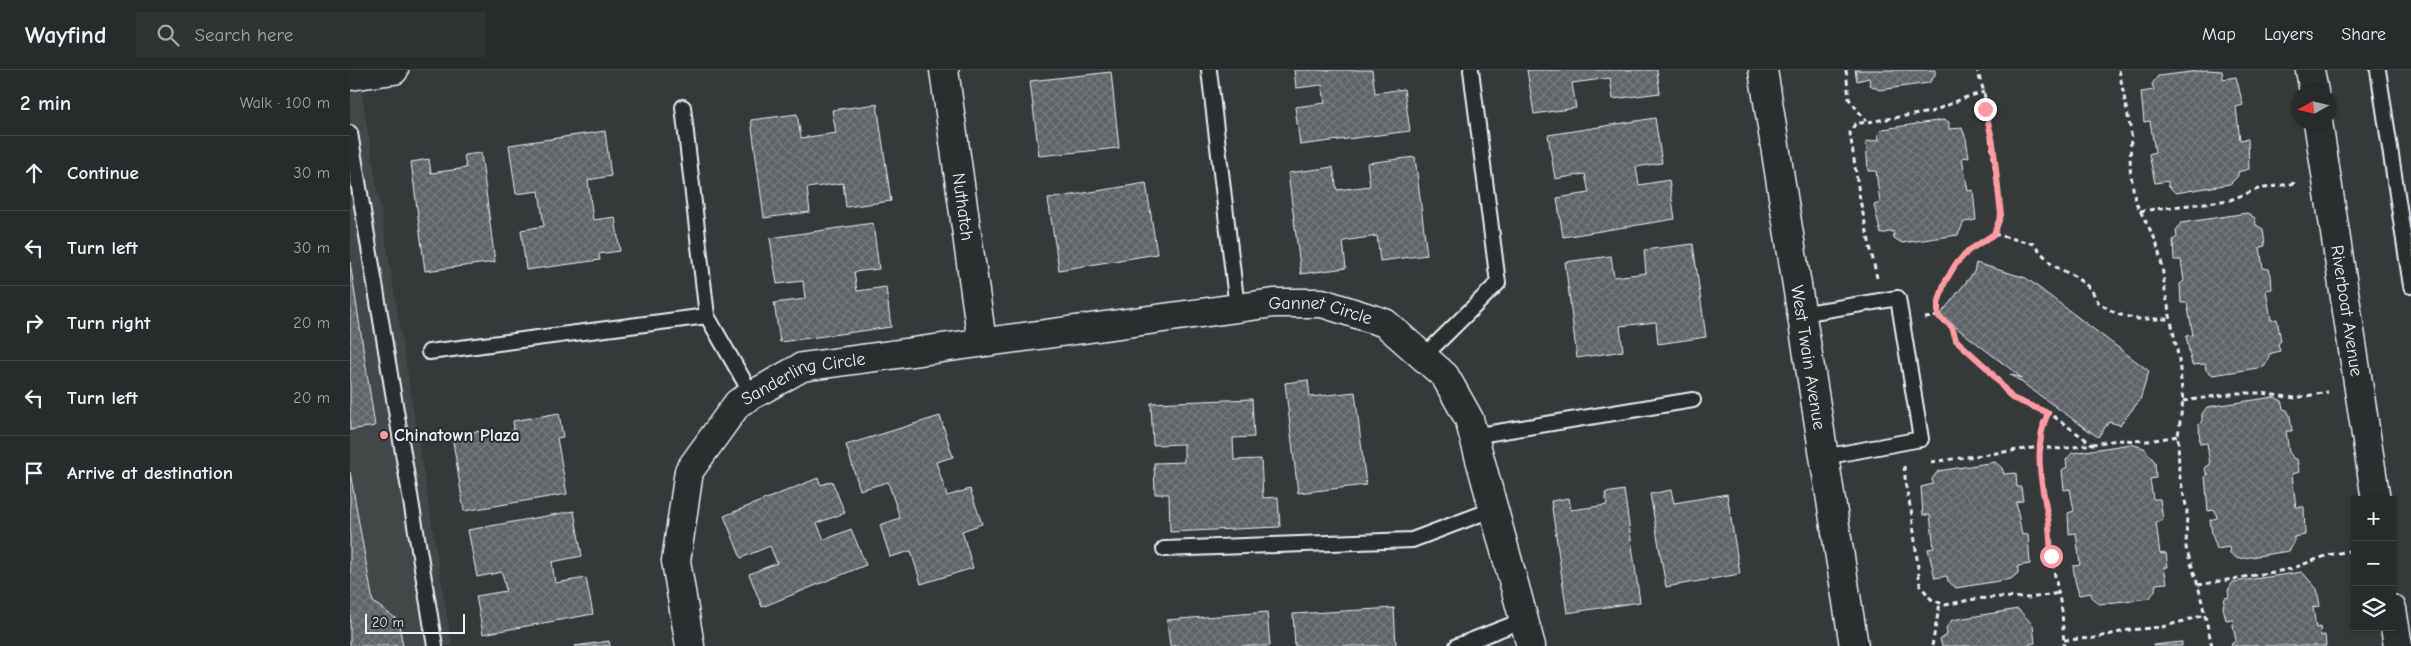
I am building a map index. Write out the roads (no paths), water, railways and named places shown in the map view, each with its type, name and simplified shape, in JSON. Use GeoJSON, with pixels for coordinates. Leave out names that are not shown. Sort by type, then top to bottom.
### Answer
{"type":"FeatureCollection","features":[{"type":"Feature","properties":{"kind":"street"},"geometry":{"type":"LineString","coordinates":[[350,76],[394,70]]}},
{"type":"Feature","properties":{"kind":"street","name":"Nuthatch"},"geometry":{"type":"LineString","coordinates":[[944,70],[982,342]]}},
{"type":"Feature","properties":{"kind":"street","name":"West Twain Avenue"},"geometry":{"type":"LineString","coordinates":[[1763,70],[1854,646]]}},
{"type":"Feature","properties":{"kind":"street"},"geometry":{"type":"LineString","coordinates":[[2310,70],[2313,85]]}},
{"type":"Feature","properties":{"kind":"street","name":"Riverboat Avenue"},"geometry":{"type":"LineString","coordinates":[[2319,130],[2375,496]]}},
{"type":"Feature","properties":{"kind":"street","name":"Gannet Circle"},"geometry":{"type":"LineString","coordinates":[[982,342],[1274,303],[1322,303],[1384,323],[1445,376],[1469,419],[1531,646]]}},
{"type":"Feature","properties":{"kind":"street","name":"Sanderling Circle"},"geometry":{"type":"LineString","coordinates":[[690,646],[676,561],[689,471],[738,403],[802,367],[982,342]]}},
{"type":"Feature","properties":{"kind":"street"},"geometry":{"type":"LineString","coordinates":[[2396,631],[2398,646]]}},
{"type":"Feature","properties":{"kind":"lane"},"geometry":{"type":"LineString","coordinates":[[1209,70],[1238,308]]}},
{"type":"Feature","properties":{"kind":"lane"},"geometry":{"type":"LineString","coordinates":[[1424,357],[1498,283],[1472,70]]}},
{"type":"Feature","properties":{"kind":"lane"},"geometry":{"type":"LineString","coordinates":[[2378,70],[2411,286]]}},
{"type":"Feature","properties":{"kind":"lane"},"geometry":{"type":"LineString","coordinates":[[682,107],[707,316],[752,395]]}},
{"type":"Feature","properties":{"kind":"lane"},"geometry":{"type":"LineString","coordinates":[[350,133],[353,175],[435,646]]}},
{"type":"Feature","properties":{"kind":"lane"},"geometry":{"type":"LineString","coordinates":[[1802,314],[1898,298],[1921,439],[1824,457]]}},
{"type":"Feature","properties":{"kind":"lane"},"geometry":{"type":"LineString","coordinates":[[430,352],[707,316]]}},
{"type":"Feature","properties":{"kind":"lane"},"geometry":{"type":"LineString","coordinates":[[1473,436],[1693,400]]}},
{"type":"Feature","properties":{"kind":"lane"},"geometry":{"type":"LineString","coordinates":[[1164,549],[1412,540],[1494,509]]}},
{"type":"Feature","properties":{"kind":"lane"},"geometry":{"type":"LineString","coordinates":[[1456,646],[1524,620]]}},
{"type":"Feature","properties":{"kind":"place","name":"Chinatown Plaza"},"geometry":{"type":"Point","coordinates":[384,435]}}]}
